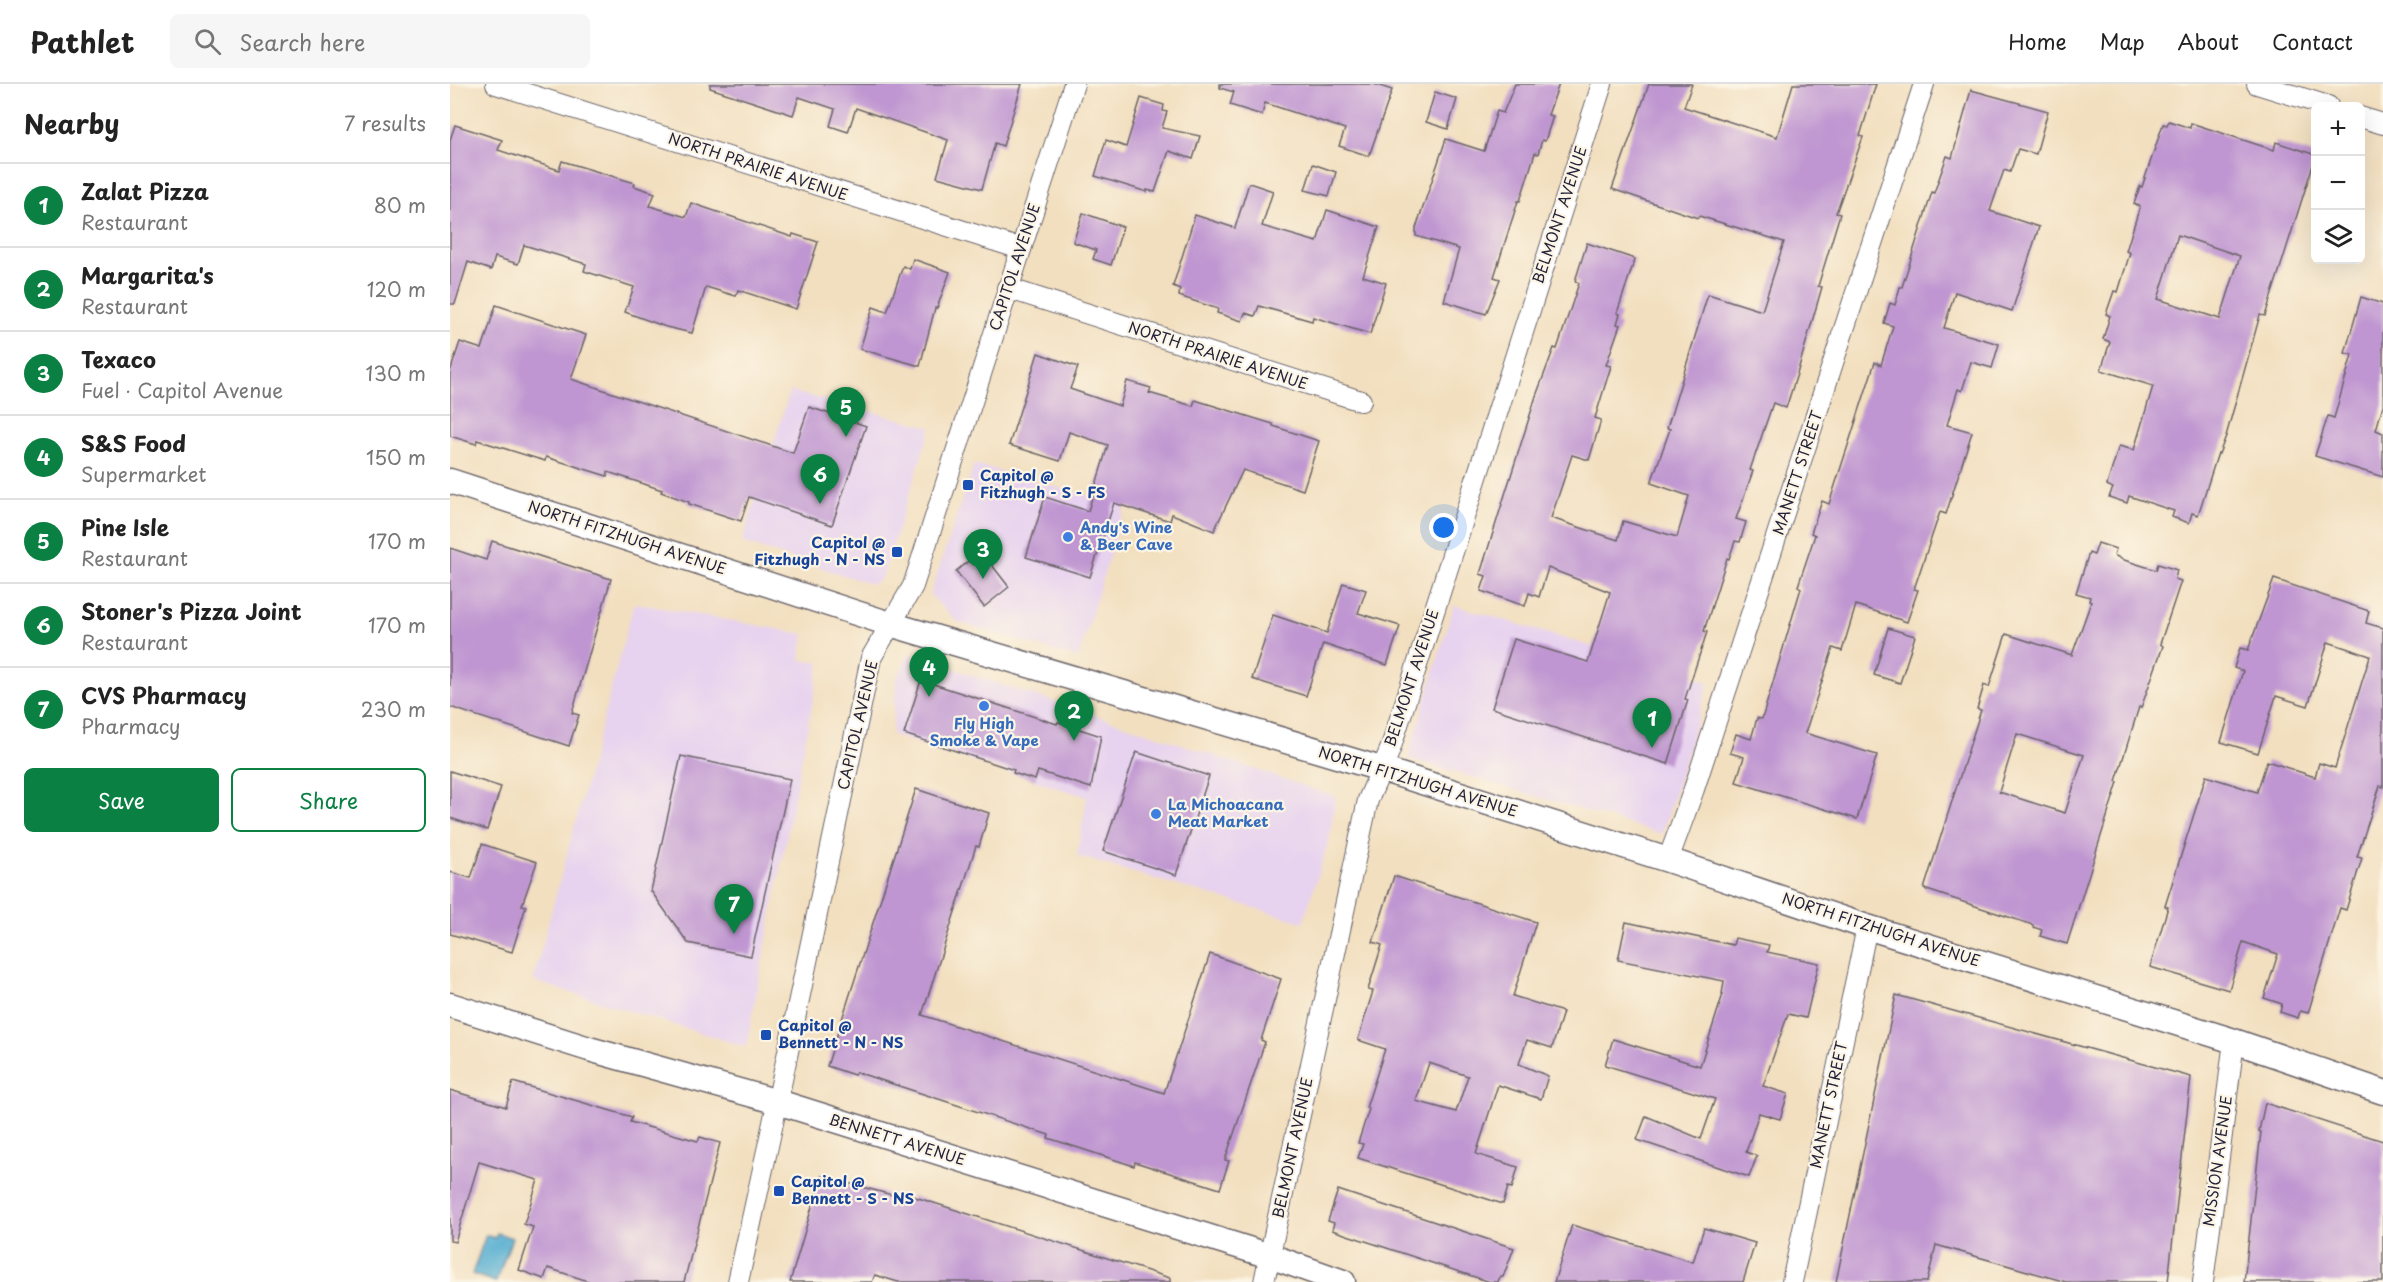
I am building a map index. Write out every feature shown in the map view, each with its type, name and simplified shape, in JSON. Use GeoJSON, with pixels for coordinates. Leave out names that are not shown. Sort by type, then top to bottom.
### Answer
{"type":"FeatureCollection","features":[{"type":"Feature","properties":{"kind":"street","name":"NORTH PRAIRIE AVENUE"},"geometry":{"type":"LineString","coordinates":[[496,84],[1021,249]]}},
{"type":"Feature","properties":{"kind":"street","name":"CAPITOL AVENUE"},"geometry":{"type":"LineString","coordinates":[[738,1282],[871,658],[913,586],[1074,84]]}},
{"type":"Feature","properties":{"kind":"street","name":"BELMONT AVENUE"},"geometry":{"type":"LineString","coordinates":[[1264,1282],[1358,837],[1368,800],[1389,750],[1602,84]]}},
{"type":"Feature","properties":{"kind":"street","name":"MANETT STREET"},"geometry":{"type":"LineString","coordinates":[[1668,860],[1694,789],[1924,84]]}},
{"type":"Feature","properties":{"kind":"street"},"geometry":{"type":"LineString","coordinates":[[2257,84],[2315,102]]}},
{"type":"Feature","properties":{"kind":"street","name":"NORTH PRAIRIE AVENUE"},"geometry":{"type":"LineString","coordinates":[[1007,288],[1361,401]]}},
{"type":"Feature","properties":{"kind":"street","name":"NORTH FITZHUGH AVENUE"},"geometry":{"type":"LineString","coordinates":[[450,481],[890,624],[1381,769],[1668,860],[1867,927],[2234,1041],[2383,1092]]}},
{"type":"Feature","properties":{"kind":"street","name":"MANETT STREET"},"geometry":{"type":"LineString","coordinates":[[1792,1282],[1867,927]]}},
{"type":"Feature","properties":{"kind":"street","name":"BENNETT AVENUE"},"geometry":{"type":"LineString","coordinates":[[450,1005],[589,1049],[778,1102],[1270,1256],[1343,1282]]}},
{"type":"Feature","properties":{"kind":"street","name":"MISSION AVENUE"},"geometry":{"type":"LineString","coordinates":[[2203,1282],[2234,1041]]}},
{"type":"Feature","properties":{"kind":"shaded area"},"geometry":{"type":"Polygon","coordinates":[[[790,391],[931,427],[884,572],[879,581],[871,584],[742,542],[790,391]]]}},
{"type":"Feature","properties":{"kind":"shaded area"},"geometry":{"type":"Polygon","coordinates":[[[974,464],[1125,506],[1078,658],[957,622],[930,595],[974,464]]]}},
{"type":"Feature","properties":{"kind":"shaded area"},"geometry":{"type":"Polygon","coordinates":[[[634,603],[804,634],[800,660],[820,663],[746,1047],[533,981],[634,603]]]}},
{"type":"Feature","properties":{"kind":"shaded area"},"geometry":{"type":"Polygon","coordinates":[[[1454,605],[1709,682],[1662,834],[1408,758],[1454,605]]]}},
{"type":"Feature","properties":{"kind":"shaded area"},"geometry":{"type":"Polygon","coordinates":[[[908,654],[1336,797],[1329,840],[1303,922],[1077,856],[1087,797],[892,735],[896,681],[908,654]]]}},
{"type":"Feature","properties":{"kind":"water"},"geometry":{"type":"Polygon","coordinates":[[[497,1233],[512,1238],[496,1282],[472,1274],[486,1235],[495,1238],[497,1233]]]}},
{"type":"Feature","properties":{"kind":"building"},"geometry":{"type":"Polygon","coordinates":[[[710,84],[1022,84],[1003,146],[995,143],[982,189],[937,177],[948,140],[856,108],[848,132],[830,126],[835,109],[799,97],[793,115],[710,88],[710,84]]]}},
{"type":"Feature","properties":{"kind":"building"},"geometry":{"type":"Polygon","coordinates":[[[1220,84],[1374,84],[1392,90],[1369,156],[1339,146],[1345,129],[1265,103],[1262,115],[1230,105],[1234,92],[1220,88],[1220,84]]]}},
{"type":"Feature","properties":{"kind":"building"},"geometry":{"type":"Polygon","coordinates":[[[1515,84],[1559,84],[1548,115],[1553,116],[1545,141],[1542,140],[1538,154],[1535,153],[1520,201],[1518,201],[1494,277],[1500,279],[1486,314],[1444,301],[1459,249],[1416,236],[1416,228],[1446,139],[1484,151],[1497,111],[1503,113],[1515,84]]]}},
{"type":"Feature","properties":{"kind":"building"},"geometry":{"type":"Polygon","coordinates":[[[1649,84],[1692,84],[1684,107],[1777,137],[1793,84],[1876,84],[1860,136],[1863,137],[1836,213],[1840,214],[1818,286],[1822,287],[1797,374],[1786,408],[1773,403],[1750,470],[1753,471],[1736,519],[1746,522],[1740,542],[1735,541],[1729,559],[1727,558],[1704,631],[1707,632],[1685,699],[1688,700],[1668,764],[1492,708],[1514,639],[1588,662],[1610,592],[1548,568],[1539,597],[1529,593],[1525,606],[1481,591],[1486,576],[1480,574],[1536,396],[1554,348],[1557,349],[1579,283],[1575,281],[1587,243],[1635,259],[1617,313],[1620,314],[1617,324],[1620,325],[1606,365],[1611,366],[1595,418],[1601,420],[1589,460],[1572,455],[1551,518],[1618,540],[1623,521],[1677,537],[1689,496],[1651,483],[1670,429],[1667,428],[1708,294],[1762,311],[1784,242],[1699,216],[1698,218],[1612,189],[1649,84]]]}},
{"type":"Feature","properties":{"kind":"building"},"geometry":{"type":"Polygon","coordinates":[[[1971,90],[2048,111],[2036,154],[2018,149],[2010,172],[2004,170],[1990,211],[2039,227],[2012,311],[1955,292],[1944,328],[1999,344],[1992,368],[1971,362],[1962,391],[1958,389],[1947,425],[1972,432],[1946,514],[1940,512],[1914,589],[1918,590],[1907,622],[1856,605],[1842,651],[1833,648],[1805,733],[1877,755],[1857,819],[1736,782],[1744,757],[1730,753],[1736,734],[1751,739],[1757,718],[1762,719],[1801,588],[1798,586],[1815,535],[1811,533],[1822,501],[1829,504],[1875,362],[1881,365],[1893,326],[1884,323],[1890,303],[1895,305],[1900,287],[1902,287],[1932,192],[1934,193],[1947,156],[1952,158],[1971,90]]]}},
{"type":"Feature","properties":{"kind":"building"},"geometry":{"type":"Polygon","coordinates":[[[1435,92],[1457,99],[1448,129],[1426,122],[1435,92]]]}},
{"type":"Feature","properties":{"kind":"building"},"geometry":{"type":"Polygon","coordinates":[[[1141,98],[1164,105],[1163,111],[1167,112],[1162,128],[1200,136],[1193,159],[1169,151],[1155,192],[1147,190],[1147,192],[1095,176],[1106,140],[1126,147],[1141,98]]]}},
{"type":"Feature","properties":{"kind":"building"},"geometry":{"type":"Polygon","coordinates":[[[2169,121],[2190,128],[2191,123],[2274,150],[2276,142],[2311,153],[2311,171],[2265,316],[2260,315],[2226,436],[2218,453],[2198,515],[2192,513],[2189,523],[2172,517],[2174,511],[2129,496],[2127,503],[2109,497],[2113,488],[2107,485],[2119,446],[2134,450],[2153,386],[2101,370],[2110,342],[2103,339],[2110,316],[2106,314],[2114,291],[2118,292],[2130,253],[2126,251],[2140,206],[2134,204],[2163,124],[2167,125],[2169,121]],[[2178,235],[2158,299],[2220,319],[2240,256],[2178,235]]]}},
{"type":"Feature","properties":{"kind":"building"},"geometry":{"type":"Polygon","coordinates":[[[455,125],[502,140],[498,150],[559,170],[562,161],[635,183],[634,186],[655,193],[650,206],[686,217],[691,203],[792,237],[793,234],[818,242],[796,309],[738,290],[736,296],[706,287],[692,333],[666,327],[625,312],[634,287],[584,271],[586,264],[524,245],[518,264],[495,257],[491,270],[468,262],[455,304],[450,304],[450,140],[455,125]]]}},
{"type":"Feature","properties":{"kind":"building"},"geometry":{"type":"Polygon","coordinates":[[[1313,164],[1336,172],[1329,196],[1305,190],[1313,164]]]}},
{"type":"Feature","properties":{"kind":"building"},"geometry":{"type":"Polygon","coordinates":[[[1249,183],[1273,191],[1262,226],[1317,242],[1327,210],[1379,227],[1363,276],[1386,283],[1370,334],[1313,317],[1312,321],[1259,306],[1255,316],[1245,313],[1242,321],[1217,313],[1218,309],[1179,296],[1180,289],[1173,286],[1195,215],[1235,228],[1249,183]]]}},
{"type":"Feature","properties":{"kind":"building"},"geometry":{"type":"Polygon","coordinates":[[[1083,213],[1123,227],[1111,265],[1093,259],[1096,250],[1073,242],[1083,213]]]}},
{"type":"Feature","properties":{"kind":"building"},"geometry":{"type":"Polygon","coordinates":[[[913,259],[950,272],[937,308],[935,308],[920,366],[860,349],[873,307],[887,312],[903,266],[910,269],[913,259]]]}},
{"type":"Feature","properties":{"kind":"building"},"geometry":{"type":"Polygon","coordinates":[[[2361,297],[2383,304],[2383,405],[2376,430],[2383,433],[2383,477],[2315,456],[2328,416],[2334,418],[2352,355],[2345,353],[2361,297]]]}},
{"type":"Feature","properties":{"kind":"building"},"geometry":{"type":"Polygon","coordinates":[[[496,305],[586,335],[571,379],[793,453],[809,407],[866,426],[832,525],[749,497],[741,521],[689,504],[689,502],[661,492],[662,490],[608,472],[607,476],[546,457],[545,461],[477,440],[476,444],[450,436],[450,372],[460,342],[482,349],[496,305]]]}},
{"type":"Feature","properties":{"kind":"building"},"geometry":{"type":"Polygon","coordinates":[[[1038,353],[1078,367],[1070,389],[1120,406],[1127,381],[1151,388],[1149,393],[1193,406],[1195,400],[1319,441],[1303,490],[1243,470],[1214,531],[1172,514],[1170,521],[1114,503],[1090,577],[1026,557],[1045,497],[1088,511],[1108,445],[1069,432],[1060,461],[1009,445],[1038,353]]]}},
{"type":"Feature","properties":{"kind":"building"},"geometry":{"type":"Polygon","coordinates":[[[492,541],[611,579],[572,713],[579,715],[569,746],[450,707],[450,548],[486,560],[492,541]]]}},
{"type":"Feature","properties":{"kind":"building"},"geometry":{"type":"Polygon","coordinates":[[[2098,543],[2116,549],[2114,555],[2121,559],[2156,570],[2158,564],[2177,570],[2175,579],[2181,581],[2160,644],[2163,646],[2141,708],[2139,707],[2067,944],[2040,936],[2042,930],[2033,925],[1924,889],[1981,710],[1977,709],[1984,685],[1989,687],[2006,634],[2072,655],[2091,602],[2090,597],[2076,593],[2089,553],[2094,555],[2098,543]],[[2017,734],[1999,792],[2065,813],[2084,755],[2017,734]]]}},
{"type":"Feature","properties":{"kind":"building"},"geometry":{"type":"Polygon","coordinates":[[[981,551],[1009,587],[984,607],[956,571],[981,551]]]}},
{"type":"Feature","properties":{"kind":"building"},"geometry":{"type":"Polygon","coordinates":[[[2274,579],[2369,611],[2366,623],[2383,628],[2383,787],[2380,786],[2357,857],[2362,858],[2346,910],[2340,908],[2308,1013],[2300,1011],[2298,1018],[2280,1012],[2282,1004],[2264,998],[2278,954],[2243,942],[2229,990],[2150,967],[2168,907],[2165,906],[2206,776],[2257,792],[2267,761],[2315,777],[2319,763],[2335,768],[2370,656],[2328,642],[2308,706],[2276,696],[2258,753],[2221,742],[2243,671],[2234,668],[2240,648],[2248,650],[2274,579]]]}},
{"type":"Feature","properties":{"kind":"building"},"geometry":{"type":"Polygon","coordinates":[[[1343,583],[1366,590],[1358,613],[1400,626],[1387,665],[1323,644],[1306,696],[1252,679],[1273,615],[1327,633],[1343,583]]]}},
{"type":"Feature","properties":{"kind":"building"},"geometry":{"type":"Polygon","coordinates":[[[1888,628],[1915,636],[1900,683],[1874,675],[1888,628]]]}},
{"type":"Feature","properties":{"kind":"building"},"geometry":{"type":"Polygon","coordinates":[[[921,680],[1101,736],[1091,788],[1038,771],[1035,780],[1013,773],[1014,770],[904,734],[921,680]]]}},
{"type":"Feature","properties":{"kind":"building","name":"La Michoacana Meat Market"},"geometry":{"type":"Polygon","coordinates":[[[1136,752],[1209,776],[1176,875],[1103,851],[1136,752]]]}},
{"type":"Feature","properties":{"kind":"building"},"geometry":{"type":"Polygon","coordinates":[[[681,756],[790,779],[751,956],[688,943],[651,891],[681,756]]]}},
{"type":"Feature","properties":{"kind":"building"},"geometry":{"type":"Polygon","coordinates":[[[450,771],[501,787],[487,830],[450,818],[450,771]]]}},
{"type":"Feature","properties":{"kind":"building"},"geometry":{"type":"Polygon","coordinates":[[[916,789],[989,813],[979,847],[976,846],[922,1015],[1164,1093],[1210,954],[1281,979],[1261,1040],[1265,1042],[1225,1160],[1229,1161],[1220,1189],[1135,1162],[1134,1166],[1048,1138],[1049,1135],[856,1072],[854,1075],[827,1066],[916,789]]]}},
{"type":"Feature","properties":{"kind":"building"},"geometry":{"type":"Polygon","coordinates":[[[482,844],[537,862],[522,905],[526,906],[512,952],[450,934],[450,872],[471,878],[482,844]]]}},
{"type":"Feature","properties":{"kind":"building"},"geometry":{"type":"Polygon","coordinates":[[[1394,876],[1536,922],[1513,996],[1563,1012],[1552,1048],[1527,1040],[1519,1064],[1548,1076],[1541,1099],[1498,1085],[1476,1154],[1518,1167],[1512,1188],[1508,1187],[1503,1204],[1358,1158],[1363,1144],[1358,1143],[1369,1109],[1366,1108],[1385,1049],[1358,1040],[1373,991],[1368,990],[1382,945],[1373,942],[1394,876]],[[1429,1063],[1416,1101],[1456,1112],[1468,1076],[1429,1063]]]}},
{"type":"Feature","properties":{"kind":"building"},"geometry":{"type":"Polygon","coordinates":[[[1626,922],[1733,945],[1735,938],[1769,945],[1767,952],[1819,963],[1806,1018],[1788,1014],[1763,1086],[1788,1094],[1780,1119],[1759,1113],[1746,1152],[1757,1156],[1749,1177],[1637,1140],[1646,1116],[1701,1139],[1715,1099],[1605,1065],[1613,1039],[1700,1066],[1723,994],[1724,981],[1618,960],[1626,922]]]}},
{"type":"Feature","properties":{"kind":"building"},"geometry":{"type":"Polygon","coordinates":[[[1896,995],[2191,1077],[2168,1282],[2066,1282],[1936,1245],[1927,1282],[1836,1282],[1896,995]]]}},
{"type":"Feature","properties":{"kind":"building"},"geometry":{"type":"Polygon","coordinates":[[[513,1082],[632,1117],[630,1122],[698,1141],[700,1137],[720,1143],[684,1282],[591,1282],[548,1268],[544,1279],[519,1270],[533,1227],[524,1224],[538,1180],[479,1162],[455,1242],[450,1241],[450,1090],[506,1107],[513,1082]]]}},
{"type":"Feature","properties":{"kind":"building"},"geometry":{"type":"Polygon","coordinates":[[[2265,1103],[2383,1141],[2383,1282],[2244,1282],[2261,1132],[2259,1131],[2265,1103]]]}},
{"type":"Feature","properties":{"kind":"building"},"geometry":{"type":"Polygon","coordinates":[[[821,1176],[911,1200],[912,1196],[1170,1278],[1170,1282],[898,1282],[875,1275],[872,1282],[790,1282],[821,1176]]]}},
{"type":"Feature","properties":{"kind":"building"},"geometry":{"type":"Polygon","coordinates":[[[1338,1190],[1514,1248],[1503,1277],[1500,1276],[1498,1282],[1490,1282],[1332,1230],[1334,1223],[1328,1221],[1338,1190]]]}},
{"type":"Feature","properties":{"kind":"building"},"geometry":{"type":"Polygon","coordinates":[[[1572,1225],[1693,1262],[1704,1228],[1755,1243],[1743,1282],[1554,1282],[1572,1225]]]}},
{"type":"Feature","properties":{"kind":"place","name":"Pine Isle"},"geometry":{"type":"Point","coordinates":[846,437]}},
{"type":"Feature","properties":{"kind":"place","name":"Capitol @ Fitzhugh - S - FS"},"geometry":{"type":"Point","coordinates":[968,485]}},
{"type":"Feature","properties":{"kind":"place","name":"Stoner's Pizza Joint"},"geometry":{"type":"Point","coordinates":[820,504]}},
{"type":"Feature","properties":{"kind":"place","name":"Andy's Wine & Beer Cave"},"geometry":{"type":"Point","coordinates":[1068,537]}},
{"type":"Feature","properties":{"kind":"place","name":"Capitol @ Fitzhugh - N - NS"},"geometry":{"type":"Point","coordinates":[897,552]}},
{"type":"Feature","properties":{"kind":"place","name":"Texaco"},"geometry":{"type":"Point","coordinates":[983,579]}},
{"type":"Feature","properties":{"kind":"place","name":"S&S Food"},"geometry":{"type":"Point","coordinates":[929,697]}},
{"type":"Feature","properties":{"kind":"place","name":"Fly High Smoke & Vape"},"geometry":{"type":"Point","coordinates":[984,706]}},
{"type":"Feature","properties":{"kind":"place","name":"Margarita's"},"geometry":{"type":"Point","coordinates":[1074,741]}},
{"type":"Feature","properties":{"kind":"place","name":"Zalat Pizza"},"geometry":{"type":"Point","coordinates":[1652,748]}},
{"type":"Feature","properties":{"kind":"place","name":"La Michoacana Meat Market"},"geometry":{"type":"Point","coordinates":[1156,814]}},
{"type":"Feature","properties":{"kind":"place","name":"CVS Pharmacy"},"geometry":{"type":"Point","coordinates":[734,934]}},
{"type":"Feature","properties":{"kind":"place","name":"Capitol @ Bennett - N - NS"},"geometry":{"type":"Point","coordinates":[766,1035]}},
{"type":"Feature","properties":{"kind":"place","name":"Capitol @ Bennett - S - NS"},"geometry":{"type":"Point","coordinates":[779,1191]}}]}
